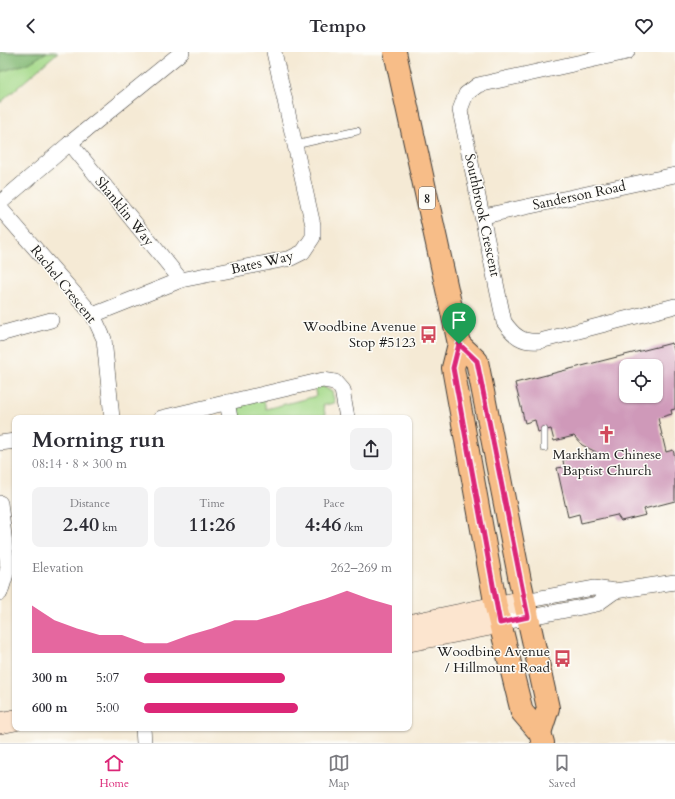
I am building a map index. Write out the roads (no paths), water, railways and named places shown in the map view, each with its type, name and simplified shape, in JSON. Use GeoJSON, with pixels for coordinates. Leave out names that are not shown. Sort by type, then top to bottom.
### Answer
{"type":"FeatureCollection","features":[{"type":"Feature","properties":{"kind":"main road","name":"8"},"geometry":{"type":"LineString","coordinates":[[395,52],[459,344],[453,368],[498,615],[522,712],[541,738]]}},
{"type":"Feature","properties":{"kind":"main road","name":"8"},"geometry":{"type":"LineString","coordinates":[[459,344],[477,361],[526,609],[548,708],[541,738]]}},
{"type":"Feature","properties":{"kind":"main road"},"geometry":{"type":"LineString","coordinates":[[412,640],[498,615],[526,609]]}},
{"type":"Feature","properties":{"kind":"main road"},"geometry":{"type":"LineString","coordinates":[[412,625],[498,615]]}},
{"type":"Feature","properties":{"kind":"main road"},"geometry":{"type":"LineString","coordinates":[[0,723],[12,721]]}},
{"type":"Feature","properties":{"kind":"street"},"geometry":{"type":"LineString","coordinates":[[0,203],[70,142],[182,52]]}},
{"type":"Feature","properties":{"kind":"street","name":"Bates Way"},"geometry":{"type":"LineString","coordinates":[[93,315],[181,280],[291,258],[303,252],[313,238],[313,225],[274,52]]}},
{"type":"Feature","properties":{"kind":"street","name":"Southbrook Crescent"},"geometry":{"type":"LineString","coordinates":[[627,52],[478,85],[466,94],[460,110],[484,216],[504,322],[518,338],[529,342],[540,341],[675,306]]}},
{"type":"Feature","properties":{"kind":"street","name":"Shanklin Way"},"geometry":{"type":"LineString","coordinates":[[70,142],[181,280]]}},
{"type":"Feature","properties":{"kind":"street","name":"Sanderson Road"},"geometry":{"type":"LineString","coordinates":[[484,216],[675,175]]}},
{"type":"Feature","properties":{"kind":"street","name":"Rachel Crescent"},"geometry":{"type":"LineString","coordinates":[[0,208],[93,315],[104,339],[112,415]]}},
{"type":"Feature","properties":{"kind":"street"},"geometry":{"type":"LineString","coordinates":[[0,334],[51,320]]}},
{"type":"Feature","properties":{"kind":"street"},"geometry":{"type":"LineString","coordinates":[[173,415],[323,380],[335,382],[342,390],[346,415]]}},
{"type":"Feature","properties":{"kind":"street"},"geometry":{"type":"LineString","coordinates":[[227,402],[229,415]]}},
{"type":"Feature","properties":{"kind":"street"},"geometry":{"type":"LineString","coordinates":[[0,443],[12,441]]}},
{"type":"Feature","properties":{"kind":"street"},"geometry":{"type":"LineString","coordinates":[[0,503],[8,568],[0,593]]}},
{"type":"Feature","properties":{"kind":"street"},"geometry":{"type":"LineString","coordinates":[[526,609],[596,604],[615,591],[675,582]]}},
{"type":"Feature","properties":{"kind":"street"},"geometry":{"type":"LineString","coordinates":[[143,731],[144,743]]}},
{"type":"Feature","properties":{"kind":"lane"},"geometry":{"type":"LineString","coordinates":[[295,145],[357,131]]}},
{"type":"Feature","properties":{"kind":"lane"},"geometry":{"type":"LineString","coordinates":[[544,430],[544,448]]}},
{"type":"Feature","properties":{"kind":"place","name":"Woodbine Avenue Stop #5123"},"geometry":{"type":"Point","coordinates":[429,334]}},
{"type":"Feature","properties":{"kind":"place","name":"Markham Chinese Baptist Church"},"geometry":{"type":"Point","coordinates":[607,434]}},
{"type":"Feature","properties":{"kind":"place","name":"Woodbine Avenue / Hillmount Road"},"geometry":{"type":"Point","coordinates":[563,659]}}]}
